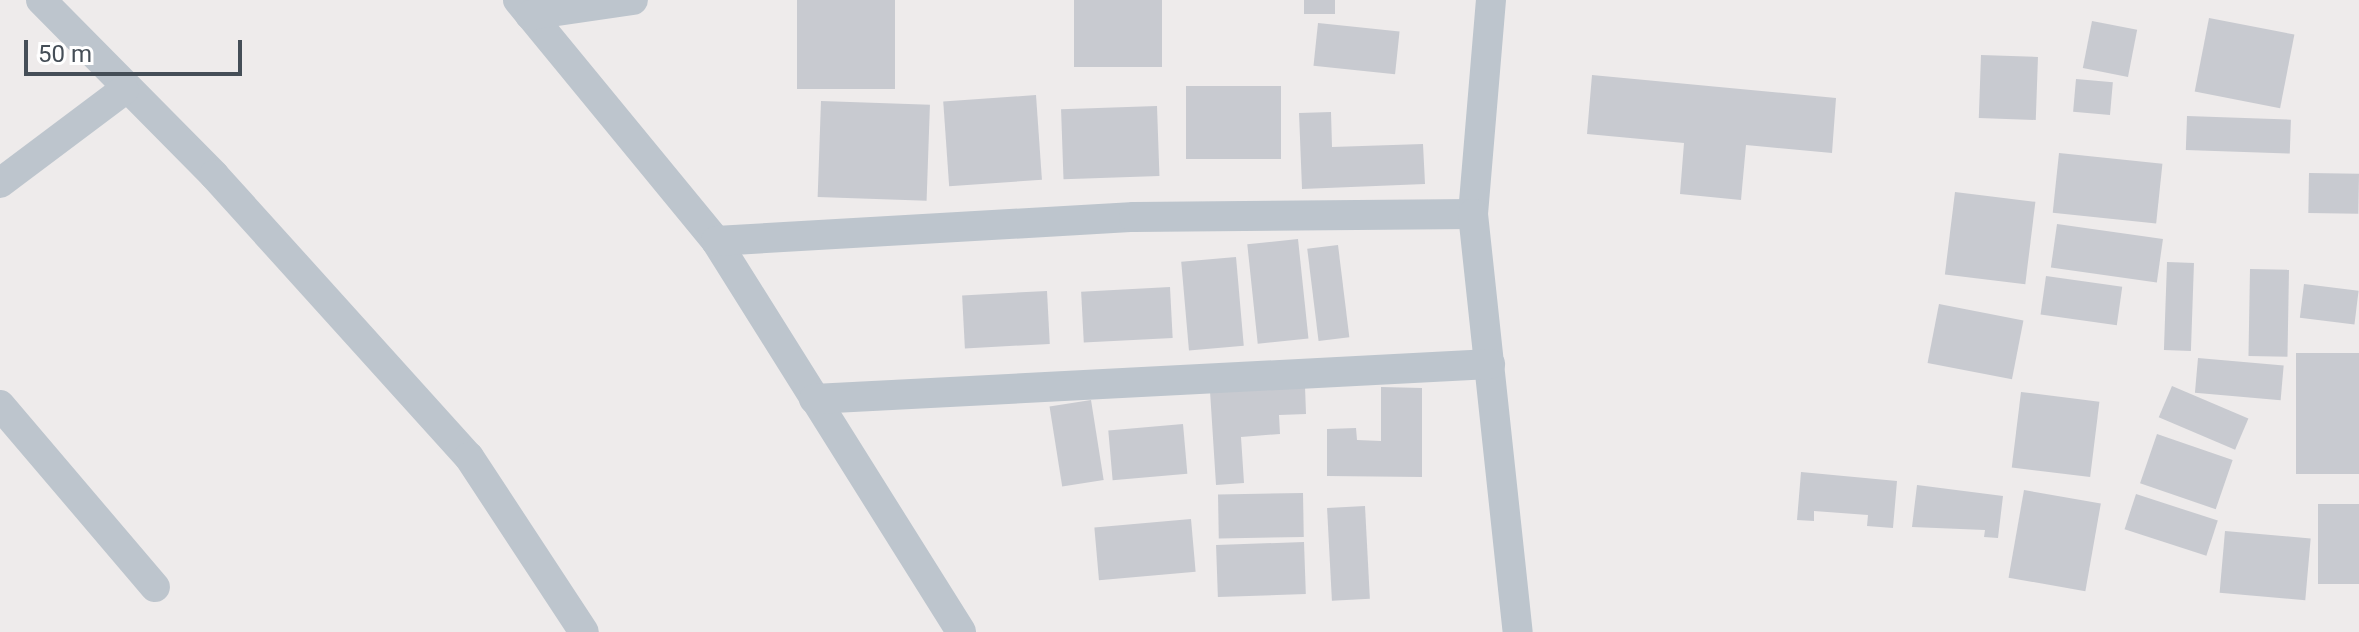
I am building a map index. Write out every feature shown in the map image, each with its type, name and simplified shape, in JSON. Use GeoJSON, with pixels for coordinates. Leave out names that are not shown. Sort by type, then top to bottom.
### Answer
{"type":"FeatureCollection","features":[{"type":"Feature","properties":{"kind":"street"},"geometry":{"type":"LineString","coordinates":[[41,0],[124,90],[214,175],[469,457],[584,632]]}},
{"type":"Feature","properties":{"kind":"street"},"geometry":{"type":"LineString","coordinates":[[524,8],[633,0]]}},
{"type":"Feature","properties":{"kind":"street"},"geometry":{"type":"LineString","coordinates":[[1491,0],[1473,214],[1518,632]]}},
{"type":"Feature","properties":{"kind":"street"},"geometry":{"type":"LineString","coordinates":[[524,8],[716,241],[961,632]]}},
{"type":"Feature","properties":{"kind":"street"},"geometry":{"type":"LineString","coordinates":[[0,183],[124,90]]}},
{"type":"Feature","properties":{"kind":"street"},"geometry":{"type":"LineString","coordinates":[[716,241],[1134,217],[1473,214]]}},
{"type":"Feature","properties":{"kind":"street"},"geometry":{"type":"LineString","coordinates":[[814,399],[1490,364]]}},
{"type":"Feature","properties":{"kind":"street"},"geometry":{"type":"LineString","coordinates":[[0,405],[155,587]]}},
{"type":"Feature","properties":{"kind":"building"},"geometry":{"type":"Polygon","coordinates":[[[797,0],[895,0],[895,89],[797,89],[797,0]]]}},
{"type":"Feature","properties":{"kind":"building"},"geometry":{"type":"Polygon","coordinates":[[[1074,0],[1162,0],[1162,67],[1074,67],[1074,0]]]}},
{"type":"Feature","properties":{"kind":"building"},"geometry":{"type":"Polygon","coordinates":[[[1304,0],[1335,0],[1335,14],[1304,14],[1304,0]]]}},
{"type":"Feature","properties":{"kind":"building"},"geometry":{"type":"Polygon","coordinates":[[[2209,18],[2294,35],[2280,108],[2195,92],[2209,18]]]}},
{"type":"Feature","properties":{"kind":"building"},"geometry":{"type":"Polygon","coordinates":[[[2092,21],[2137,30],[2128,77],[2083,68],[2092,21]]]}},
{"type":"Feature","properties":{"kind":"building"},"geometry":{"type":"Polygon","coordinates":[[[1318,23],[1400,32],[1395,74],[1314,66],[1318,23]]]}},
{"type":"Feature","properties":{"kind":"building"},"geometry":{"type":"Polygon","coordinates":[[[1981,55],[2038,57],[2036,120],[1979,118],[1981,55]]]}},
{"type":"Feature","properties":{"kind":"building"},"geometry":{"type":"Polygon","coordinates":[[[1592,75],[1836,98],[1832,153],[1746,145],[1741,200],[1680,194],[1684,143],[1587,134],[1592,75]]]}},
{"type":"Feature","properties":{"kind":"building"},"geometry":{"type":"Polygon","coordinates":[[[2076,79],[2113,82],[2110,115],[2073,112],[2076,79]]]}},
{"type":"Feature","properties":{"kind":"building"},"geometry":{"type":"Polygon","coordinates":[[[1186,86],[1281,86],[1281,159],[1186,159],[1186,86]]]}},
{"type":"Feature","properties":{"kind":"building"},"geometry":{"type":"Polygon","coordinates":[[[1036,95],[1042,180],[949,186],[943,101],[1036,95]]]}},
{"type":"Feature","properties":{"kind":"building"},"geometry":{"type":"Polygon","coordinates":[[[821,101],[930,105],[927,201],[818,197],[821,101]]]}},
{"type":"Feature","properties":{"kind":"building"},"geometry":{"type":"Polygon","coordinates":[[[1157,106],[1159,176],[1064,179],[1061,109],[1157,106]]]}},
{"type":"Feature","properties":{"kind":"building"},"geometry":{"type":"Polygon","coordinates":[[[1331,112],[1332,147],[1423,144],[1425,184],[1302,189],[1299,113],[1331,112]]]}},
{"type":"Feature","properties":{"kind":"building"},"geometry":{"type":"Polygon","coordinates":[[[2187,116],[2291,120],[2290,154],[2186,150],[2187,116]]]}},
{"type":"Feature","properties":{"kind":"building"},"geometry":{"type":"Polygon","coordinates":[[[2059,153],[2162,164],[2156,224],[2053,213],[2059,153]]]}},
{"type":"Feature","properties":{"kind":"building"},"geometry":{"type":"Polygon","coordinates":[[[2309,173],[2359,174],[2358,214],[2308,213],[2309,173]]]}},
{"type":"Feature","properties":{"kind":"building"},"geometry":{"type":"Polygon","coordinates":[[[1955,192],[2035,202],[2025,284],[1945,274],[1955,192]]]}},
{"type":"Feature","properties":{"kind":"building"},"geometry":{"type":"Polygon","coordinates":[[[2057,224],[2163,239],[2157,282],[2051,268],[2057,224]]]}},
{"type":"Feature","properties":{"kind":"building"},"geometry":{"type":"Polygon","coordinates":[[[1298,239],[1308,338],[1258,344],[1247,244],[1298,239]]]}},
{"type":"Feature","properties":{"kind":"building"},"geometry":{"type":"Polygon","coordinates":[[[1338,245],[1349,337],[1319,341],[1307,249],[1338,245]]]}},
{"type":"Feature","properties":{"kind":"building"},"geometry":{"type":"Polygon","coordinates":[[[1236,257],[1244,346],[1189,350],[1181,262],[1236,257]]]}},
{"type":"Feature","properties":{"kind":"building"},"geometry":{"type":"Polygon","coordinates":[[[2167,262],[2194,263],[2191,351],[2164,350],[2167,262]]]}},
{"type":"Feature","properties":{"kind":"building"},"geometry":{"type":"Polygon","coordinates":[[[2250,269],[2289,270],[2287,357],[2248,356],[2250,269]]]}},
{"type":"Feature","properties":{"kind":"building"},"geometry":{"type":"Polygon","coordinates":[[[2046,276],[2122,287],[2117,325],[2041,315],[2046,276]]]}},
{"type":"Feature","properties":{"kind":"building"},"geometry":{"type":"Polygon","coordinates":[[[2304,284],[2359,291],[2354,324],[2300,318],[2304,284]]]}},
{"type":"Feature","properties":{"kind":"building"},"geometry":{"type":"Polygon","coordinates":[[[1170,287],[1173,338],[1084,343],[1081,292],[1170,287]]]}},
{"type":"Feature","properties":{"kind":"building"},"geometry":{"type":"Polygon","coordinates":[[[1047,291],[1050,344],[965,348],[962,295],[1047,291]]]}},
{"type":"Feature","properties":{"kind":"building"},"geometry":{"type":"Polygon","coordinates":[[[1939,304],[2023,320],[2012,379],[1928,363],[1939,304]]]}},
{"type":"Feature","properties":{"kind":"building"},"geometry":{"type":"Polygon","coordinates":[[[2296,353],[2359,353],[2359,474],[2296,474],[2296,353]]]}},
{"type":"Feature","properties":{"kind":"building"},"geometry":{"type":"Polygon","coordinates":[[[2198,358],[2284,365],[2281,400],[2195,393],[2198,358]]]}},
{"type":"Feature","properties":{"kind":"building"},"geometry":{"type":"Polygon","coordinates":[[[1305,386],[1306,414],[1279,415],[1280,434],[1241,437],[1244,483],[1216,485],[1210,391],[1305,386]]]}},
{"type":"Feature","properties":{"kind":"building"},"geometry":{"type":"Polygon","coordinates":[[[2172,386],[2248,418],[2235,450],[2159,417],[2172,386]]]}},
{"type":"Feature","properties":{"kind":"building"},"geometry":{"type":"Polygon","coordinates":[[[1381,387],[1422,388],[1422,477],[1327,476],[1327,429],[1356,428],[1357,440],[1381,441],[1381,387]]]}},
{"type":"Feature","properties":{"kind":"building"},"geometry":{"type":"Polygon","coordinates":[[[2021,392],[2099,402],[2090,477],[2012,467],[2021,392]]]}},
{"type":"Feature","properties":{"kind":"building"},"geometry":{"type":"Polygon","coordinates":[[[1091,400],[1104,480],[1062,487],[1050,407],[1091,400]]]}},
{"type":"Feature","properties":{"kind":"building"},"geometry":{"type":"Polygon","coordinates":[[[1183,424],[1187,474],[1113,480],[1108,431],[1183,424]]]}},
{"type":"Feature","properties":{"kind":"building"},"geometry":{"type":"Polygon","coordinates":[[[2157,434],[2233,460],[2216,509],[2140,483],[2157,434]]]}},
{"type":"Feature","properties":{"kind":"building"},"geometry":{"type":"Polygon","coordinates":[[[1801,472],[1897,481],[1893,528],[1867,526],[1868,515],[1814,511],[1814,521],[1797,520],[1801,472]]]}},
{"type":"Feature","properties":{"kind":"building"},"geometry":{"type":"Polygon","coordinates":[[[1917,485],[2003,496],[1998,538],[1984,537],[1985,530],[1912,527],[1917,485]]]}},
{"type":"Feature","properties":{"kind":"building"},"geometry":{"type":"Polygon","coordinates":[[[2024,490],[2101,504],[2085,591],[2009,578],[2024,490]]]}},
{"type":"Feature","properties":{"kind":"building"},"geometry":{"type":"Polygon","coordinates":[[[1303,493],[1304,537],[1219,538],[1218,494],[1303,493]]]}},
{"type":"Feature","properties":{"kind":"building"},"geometry":{"type":"Polygon","coordinates":[[[2136,494],[2218,521],[2206,556],[2125,529],[2136,494]]]}},
{"type":"Feature","properties":{"kind":"building"},"geometry":{"type":"Polygon","coordinates":[[[2318,504],[2359,504],[2359,584],[2318,584],[2318,504]]]}},
{"type":"Feature","properties":{"kind":"building"},"geometry":{"type":"Polygon","coordinates":[[[1365,506],[1370,599],[1332,601],[1327,508],[1365,506]]]}},
{"type":"Feature","properties":{"kind":"building"},"geometry":{"type":"Polygon","coordinates":[[[1191,519],[1196,572],[1099,580],[1094,527],[1191,519]]]}},
{"type":"Feature","properties":{"kind":"building"},"geometry":{"type":"Polygon","coordinates":[[[2225,531],[2311,538],[2305,600],[2220,593],[2225,531]]]}},
{"type":"Feature","properties":{"kind":"building"},"geometry":{"type":"Polygon","coordinates":[[[1304,542],[1306,594],[1218,597],[1216,545],[1304,542]]]}}]}
